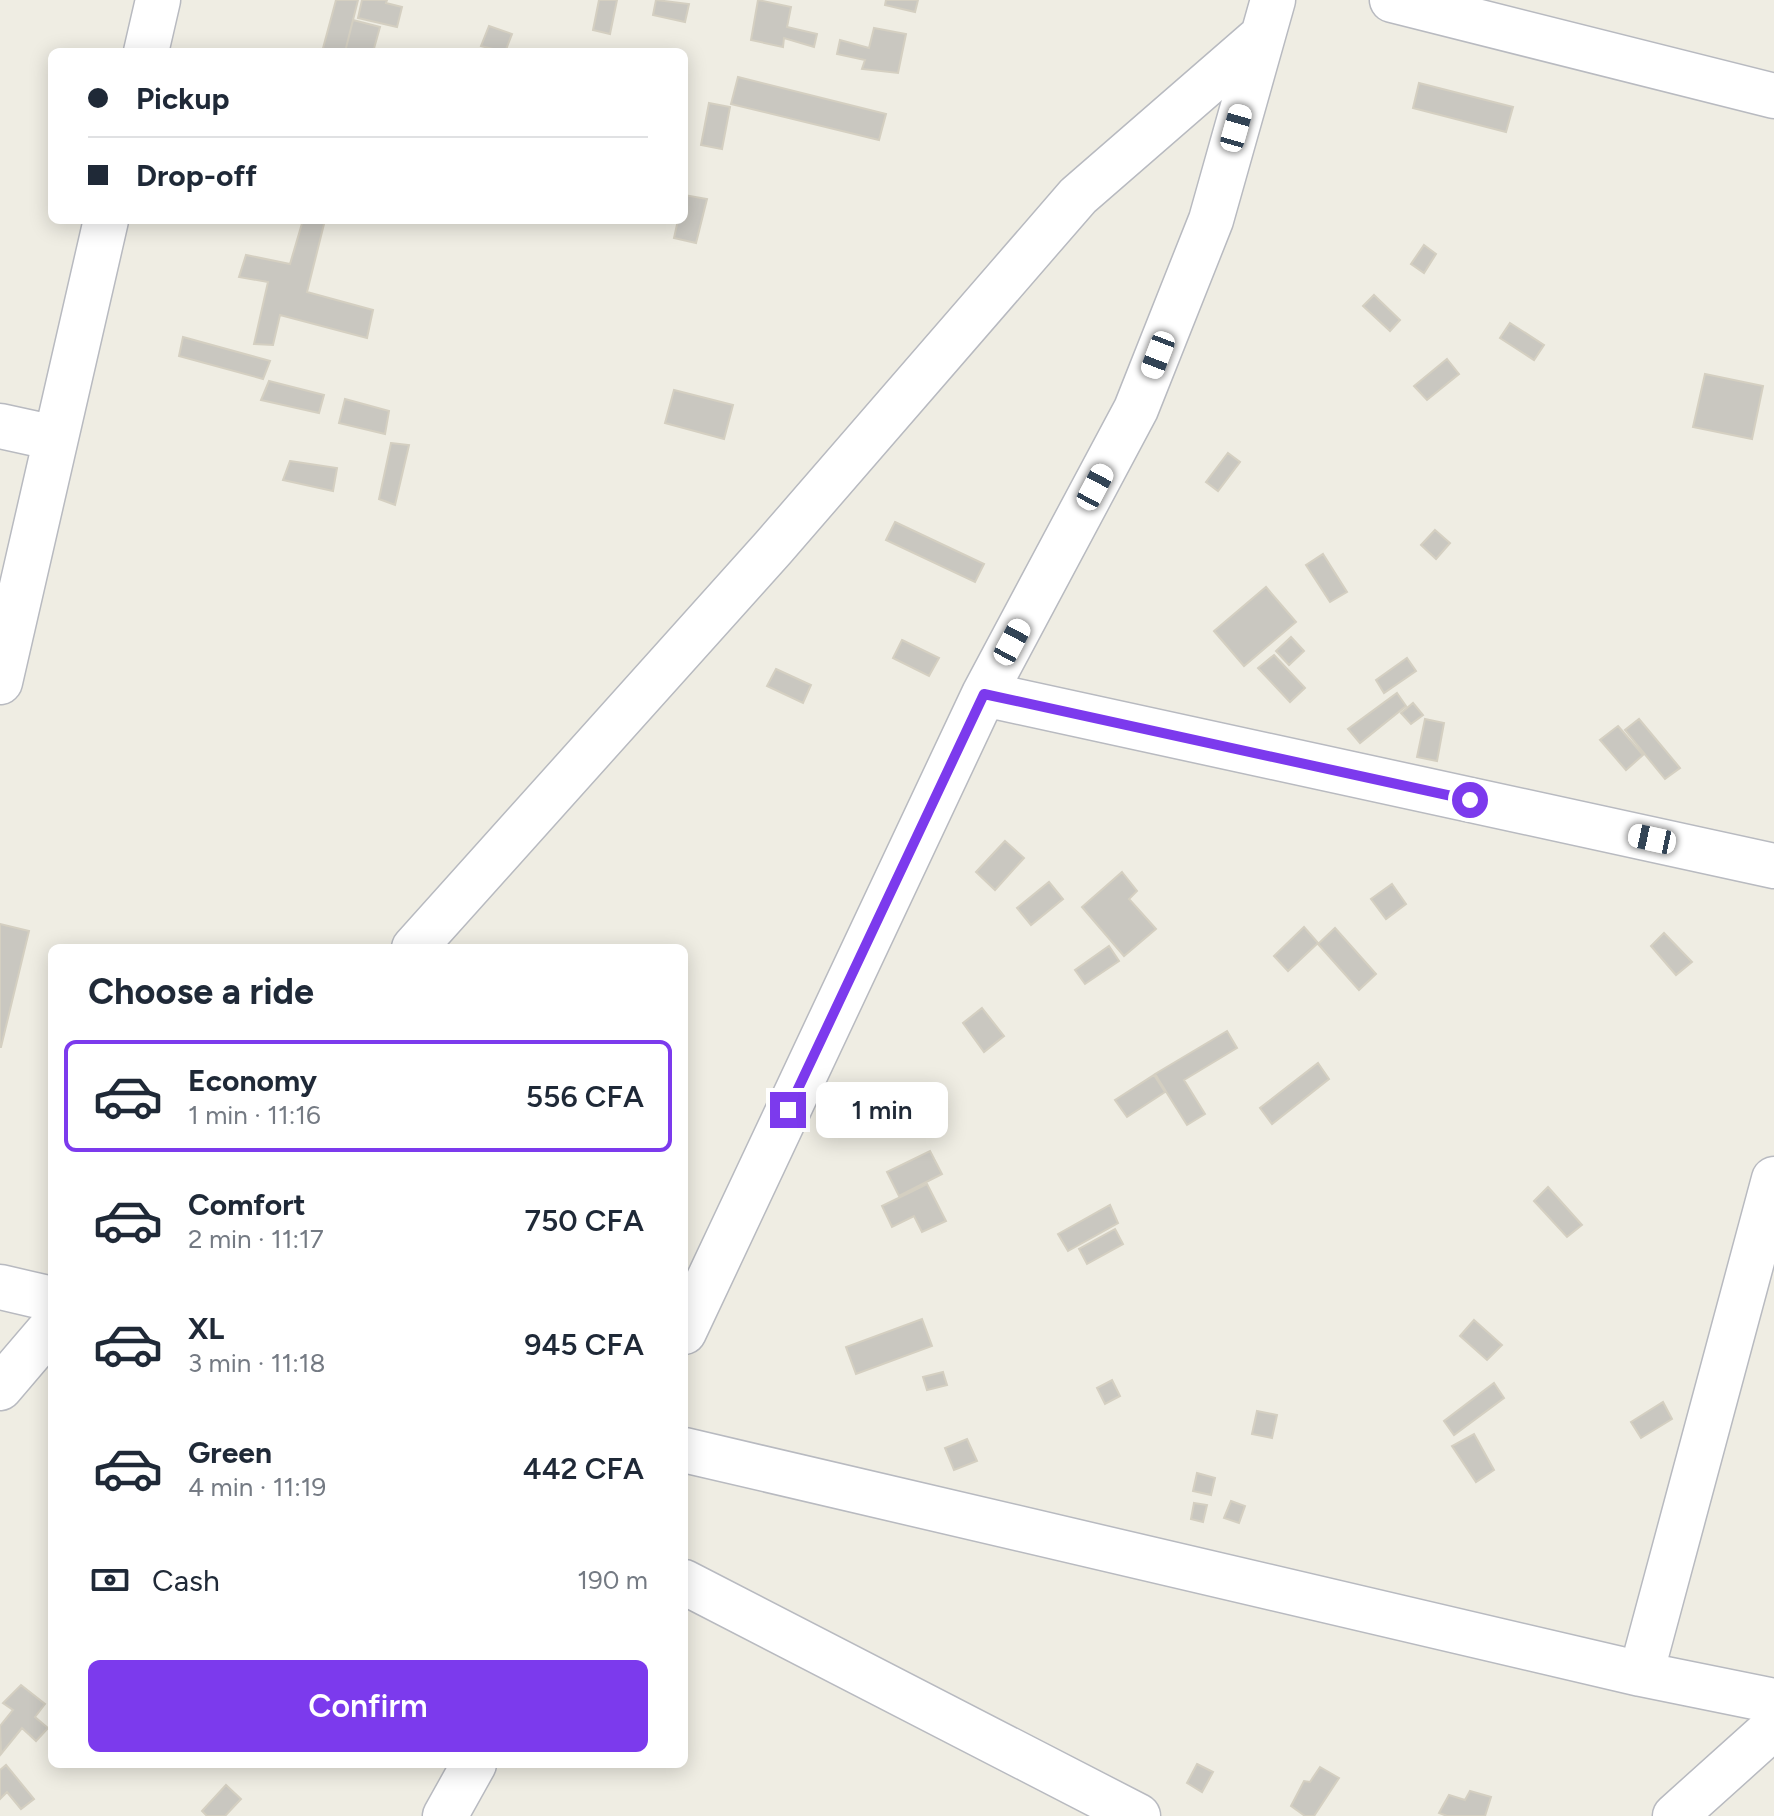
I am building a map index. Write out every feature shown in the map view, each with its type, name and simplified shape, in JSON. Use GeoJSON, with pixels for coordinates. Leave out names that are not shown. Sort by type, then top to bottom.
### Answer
{"type":"FeatureCollection","features":[{"type":"Feature","properties":{"kind":"street"},"geometry":{"type":"LineString","coordinates":[[147,48],[158,0]]}},
{"type":"Feature","properties":{"kind":"street"},"geometry":{"type":"LineString","coordinates":[[1392,0],[1774,96]]}},
{"type":"Feature","properties":{"kind":"street"},"geometry":{"type":"LineString","coordinates":[[688,1323],[984,694],[1136,409],[1211,220],[1267,19]]}},
{"type":"Feature","properties":{"kind":"street"},"geometry":{"type":"LineString","coordinates":[[418,944],[773,548],[1078,196],[1267,19]]}},
{"type":"Feature","properties":{"kind":"street"},"geometry":{"type":"LineString","coordinates":[[0,682],[105,224]]}},
{"type":"Feature","properties":{"kind":"street"},"geometry":{"type":"LineString","coordinates":[[0,426],[55,438]]}},
{"type":"Feature","properties":{"kind":"street"},"geometry":{"type":"LineString","coordinates":[[984,694],[1774,866]]}},
{"type":"Feature","properties":{"kind":"street"},"geometry":{"type":"LineString","coordinates":[[1641,1674],[1774,1179]]}},
{"type":"Feature","properties":{"kind":"street"},"geometry":{"type":"LineString","coordinates":[[0,1287],[48,1298]]}},
{"type":"Feature","properties":{"kind":"street"},"geometry":{"type":"LineString","coordinates":[[0,1388],[48,1332]]}},
{"type":"Feature","properties":{"kind":"street"},"geometry":{"type":"LineString","coordinates":[[688,1451],[1641,1674],[1774,1701]]}},
{"type":"Feature","properties":{"kind":"street"},"geometry":{"type":"LineString","coordinates":[[688,1584],[1138,1816]]}},
{"type":"Feature","properties":{"kind":"street"},"geometry":{"type":"LineString","coordinates":[[1675,1816],[1774,1727]]}},
{"type":"Feature","properties":{"kind":"street"},"geometry":{"type":"LineString","coordinates":[[445,1816],[472,1768]]}},
{"type":"Feature","properties":{"kind":"building"},"geometry":{"type":"Polygon","coordinates":[[[336,0],[358,0],[346,48],[323,48],[336,0]]]}},
{"type":"Feature","properties":{"kind":"building"},"geometry":{"type":"Polygon","coordinates":[[[362,0],[387,0],[386,3],[402,7],[397,27],[358,18],[362,0]]]}},
{"type":"Feature","properties":{"kind":"building"},"geometry":{"type":"Polygon","coordinates":[[[599,0],[617,0],[610,34],[593,30],[599,0]]]}},
{"type":"Feature","properties":{"kind":"building"},"geometry":{"type":"Polygon","coordinates":[[[656,0],[689,4],[685,22],[653,15],[656,0]]]}},
{"type":"Feature","properties":{"kind":"building"},"geometry":{"type":"Polygon","coordinates":[[[758,0],[791,7],[787,27],[817,34],[814,47],[784,38],[783,47],[751,40],[758,0]]]}},
{"type":"Feature","properties":{"kind":"building"},"geometry":{"type":"Polygon","coordinates":[[[886,0],[918,0],[915,12],[885,5],[886,0]]]}},
{"type":"Feature","properties":{"kind":"building"},"geometry":{"type":"Polygon","coordinates":[[[353,20],[380,27],[374,48],[346,48],[353,20]]]}},
{"type":"Feature","properties":{"kind":"building"},"geometry":{"type":"Polygon","coordinates":[[[489,26],[512,34],[507,48],[481,46],[489,26]]]}},
{"type":"Feature","properties":{"kind":"building"},"geometry":{"type":"Polygon","coordinates":[[[874,28],[906,34],[898,73],[862,69],[865,60],[837,54],[840,40],[869,48],[874,28]]]}},
{"type":"Feature","properties":{"kind":"building"},"geometry":{"type":"Polygon","coordinates":[[[738,77],[886,114],[879,140],[731,104],[738,77]]]}},
{"type":"Feature","properties":{"kind":"building"},"geometry":{"type":"Polygon","coordinates":[[[1419,83],[1513,107],[1506,132],[1413,108],[1419,83]]]}},
{"type":"Feature","properties":{"kind":"building"},"geometry":{"type":"Polygon","coordinates":[[[709,103],[730,107],[722,149],[701,145],[709,103]]]}},
{"type":"Feature","properties":{"kind":"building"},"geometry":{"type":"Polygon","coordinates":[[[688,196],[707,199],[696,243],[674,238],[677,224],[688,224],[688,196]]]}},
{"type":"Feature","properties":{"kind":"building"},"geometry":{"type":"Polygon","coordinates":[[[302,224],[324,224],[307,292],[373,310],[367,338],[280,315],[273,345],[254,344],[268,282],[239,277],[246,255],[290,264],[302,224]]]}},
{"type":"Feature","properties":{"kind":"building"},"geometry":{"type":"Polygon","coordinates":[[[1424,245],[1436,254],[1424,273],[1411,264],[1424,245]]]}},
{"type":"Feature","properties":{"kind":"building"},"geometry":{"type":"Polygon","coordinates":[[[1374,295],[1400,320],[1390,331],[1363,306],[1374,295]]]}},
{"type":"Feature","properties":{"kind":"building"},"geometry":{"type":"Polygon","coordinates":[[[1510,323],[1544,345],[1534,360],[1500,338],[1510,323]]]}},
{"type":"Feature","properties":{"kind":"building"},"geometry":{"type":"Polygon","coordinates":[[[183,337],[270,361],[263,379],[179,356],[183,337]]]}},
{"type":"Feature","properties":{"kind":"building"},"geometry":{"type":"Polygon","coordinates":[[[1447,359],[1459,374],[1427,400],[1414,386],[1447,359]]]}},
{"type":"Feature","properties":{"kind":"building"},"geometry":{"type":"Polygon","coordinates":[[[1705,374],[1763,386],[1752,439],[1693,427],[1705,374]]]}},
{"type":"Feature","properties":{"kind":"building"},"geometry":{"type":"Polygon","coordinates":[[[269,381],[324,395],[319,413],[261,400],[269,381]]]}},
{"type":"Feature","properties":{"kind":"building"},"geometry":{"type":"Polygon","coordinates":[[[674,390],[733,405],[724,439],[665,423],[674,390]]]}},
{"type":"Feature","properties":{"kind":"building"},"geometry":{"type":"Polygon","coordinates":[[[345,399],[389,411],[385,434],[339,423],[345,399]]]}},
{"type":"Feature","properties":{"kind":"building"},"geometry":{"type":"Polygon","coordinates":[[[391,443],[409,445],[395,505],[379,499],[391,443]]]}},
{"type":"Feature","properties":{"kind":"building"},"geometry":{"type":"Polygon","coordinates":[[[1228,453],[1240,462],[1218,491],[1206,482],[1228,453]]]}},
{"type":"Feature","properties":{"kind":"building"},"geometry":{"type":"Polygon","coordinates":[[[290,461],[337,468],[333,491],[283,480],[290,461]]]}},
{"type":"Feature","properties":{"kind":"building"},"geometry":{"type":"Polygon","coordinates":[[[895,522],[984,564],[975,582],[886,540],[895,522]]]}},
{"type":"Feature","properties":{"kind":"building"},"geometry":{"type":"Polygon","coordinates":[[[1435,530],[1450,543],[1436,559],[1421,545],[1435,530]]]}},
{"type":"Feature","properties":{"kind":"building"},"geometry":{"type":"Polygon","coordinates":[[[1323,554],[1347,592],[1330,602],[1306,565],[1323,554]]]}},
{"type":"Feature","properties":{"kind":"building"},"geometry":{"type":"Polygon","coordinates":[[[1266,587],[1296,622],[1244,666],[1214,631],[1266,587]]]}},
{"type":"Feature","properties":{"kind":"building"},"geometry":{"type":"Polygon","coordinates":[[[1291,637],[1304,651],[1289,665],[1276,651],[1291,637]]]}},
{"type":"Feature","properties":{"kind":"building"},"geometry":{"type":"Polygon","coordinates":[[[902,640],[939,658],[929,676],[893,658],[902,640]]]}},
{"type":"Feature","properties":{"kind":"building"},"geometry":{"type":"Polygon","coordinates":[[[1274,655],[1305,688],[1290,702],[1258,668],[1274,655]]]}},
{"type":"Feature","properties":{"kind":"building"},"geometry":{"type":"Polygon","coordinates":[[[1407,658],[1416,671],[1384,693],[1376,680],[1407,658]]]}},
{"type":"Feature","properties":{"kind":"building"},"geometry":{"type":"Polygon","coordinates":[[[776,669],[811,685],[803,703],[767,686],[776,669]]]}},
{"type":"Feature","properties":{"kind":"building"},"geometry":{"type":"Polygon","coordinates":[[[1397,693],[1406,706],[1360,743],[1348,729],[1397,693]]]}},
{"type":"Feature","properties":{"kind":"building"},"geometry":{"type":"Polygon","coordinates":[[[1413,703],[1423,715],[1411,724],[1401,713],[1413,703]]]}},
{"type":"Feature","properties":{"kind":"building"},"geometry":{"type":"Polygon","coordinates":[[[1425,719],[1444,723],[1437,761],[1417,757],[1425,719]]]}},
{"type":"Feature","properties":{"kind":"building"},"geometry":{"type":"Polygon","coordinates":[[[1639,719],[1680,768],[1665,779],[1625,730],[1639,719]]]}},
{"type":"Feature","properties":{"kind":"building"},"geometry":{"type":"Polygon","coordinates":[[[1618,726],[1643,755],[1626,770],[1600,740],[1618,726]]]}},
{"type":"Feature","properties":{"kind":"building"},"geometry":{"type":"Polygon","coordinates":[[[1005,841],[1024,858],[995,890],[976,872],[1005,841]]]}},
{"type":"Feature","properties":{"kind":"building"},"geometry":{"type":"Polygon","coordinates":[[[1122,872],[1137,891],[1129,899],[1156,929],[1124,956],[1082,907],[1122,872]]]}},
{"type":"Feature","properties":{"kind":"building"},"geometry":{"type":"Polygon","coordinates":[[[1049,882],[1063,899],[1031,925],[1017,908],[1049,882]]]}},
{"type":"Feature","properties":{"kind":"building"},"geometry":{"type":"Polygon","coordinates":[[[1392,884],[1406,904],[1386,919],[1371,899],[1392,884]]]}},
{"type":"Feature","properties":{"kind":"building"},"geometry":{"type":"Polygon","coordinates":[[[0,924],[29,931],[1,1047],[0,1047],[0,924]]]}},
{"type":"Feature","properties":{"kind":"building"},"geometry":{"type":"Polygon","coordinates":[[[1304,927],[1318,943],[1288,971],[1274,956],[1304,927]]]}},
{"type":"Feature","properties":{"kind":"building"},"geometry":{"type":"Polygon","coordinates":[[[1335,928],[1376,974],[1359,990],[1318,944],[1335,928]]]}},
{"type":"Feature","properties":{"kind":"building"},"geometry":{"type":"Polygon","coordinates":[[[1664,933],[1692,962],[1676,975],[1651,946],[1664,933]]]}},
{"type":"Feature","properties":{"kind":"building"},"geometry":{"type":"Polygon","coordinates":[[[1109,946],[1119,961],[1085,984],[1075,970],[1109,946]]]}},
{"type":"Feature","properties":{"kind":"building"},"geometry":{"type":"Polygon","coordinates":[[[982,1008],[1004,1036],[984,1052],[963,1023],[982,1008]]]}},
{"type":"Feature","properties":{"kind":"building"},"geometry":{"type":"Polygon","coordinates":[[[1227,1031],[1237,1048],[1184,1080],[1205,1114],[1187,1125],[1155,1074],[1227,1031]]]}},
{"type":"Feature","properties":{"kind":"building"},"geometry":{"type":"Polygon","coordinates":[[[1318,1063],[1329,1079],[1272,1124],[1260,1108],[1318,1063]]]}},
{"type":"Feature","properties":{"kind":"building"},"geometry":{"type":"Polygon","coordinates":[[[1154,1075],[1165,1092],[1127,1117],[1115,1100],[1154,1075]]]}},
{"type":"Feature","properties":{"kind":"building"},"geometry":{"type":"Polygon","coordinates":[[[930,1151],[942,1174],[899,1196],[887,1172],[930,1151]]]}},
{"type":"Feature","properties":{"kind":"building"},"geometry":{"type":"Polygon","coordinates":[[[927,1184],[946,1221],[922,1232],[914,1216],[892,1227],[882,1206],[927,1184]]]}},
{"type":"Feature","properties":{"kind":"building"},"geometry":{"type":"Polygon","coordinates":[[[1548,1187],[1582,1225],[1567,1237],[1534,1201],[1548,1187]]]}},
{"type":"Feature","properties":{"kind":"building"},"geometry":{"type":"Polygon","coordinates":[[[1110,1205],[1118,1223],[1068,1251],[1058,1234],[1110,1205]]]}},
{"type":"Feature","properties":{"kind":"building"},"geometry":{"type":"Polygon","coordinates":[[[1115,1229],[1123,1244],[1087,1264],[1079,1249],[1115,1229]]]}},
{"type":"Feature","properties":{"kind":"building"},"geometry":{"type":"Polygon","coordinates":[[[922,1319],[932,1346],[856,1374],[846,1347],[922,1319]]]}},
{"type":"Feature","properties":{"kind":"building"},"geometry":{"type":"Polygon","coordinates":[[[1474,1320],[1502,1345],[1487,1360],[1460,1336],[1474,1320]]]}},
{"type":"Feature","properties":{"kind":"building"},"geometry":{"type":"Polygon","coordinates":[[[943,1372],[947,1385],[927,1390],[923,1377],[943,1372]]]}},
{"type":"Feature","properties":{"kind":"building"},"geometry":{"type":"Polygon","coordinates":[[[1112,1380],[1120,1396],[1105,1404],[1097,1388],[1112,1380]]]}},
{"type":"Feature","properties":{"kind":"building"},"geometry":{"type":"Polygon","coordinates":[[[1494,1383],[1504,1398],[1454,1435],[1444,1421],[1494,1383]]]}},
{"type":"Feature","properties":{"kind":"building"},"geometry":{"type":"Polygon","coordinates":[[[1663,1402],[1672,1419],[1641,1438],[1631,1422],[1663,1402]]]}},
{"type":"Feature","properties":{"kind":"building"},"geometry":{"type":"Polygon","coordinates":[[[1257,1411],[1277,1415],[1272,1438],[1252,1434],[1257,1411]]]}},
{"type":"Feature","properties":{"kind":"building"},"geometry":{"type":"Polygon","coordinates":[[[1474,1434],[1494,1470],[1476,1482],[1452,1446],[1474,1434]]]}},
{"type":"Feature","properties":{"kind":"building"},"geometry":{"type":"Polygon","coordinates":[[[967,1439],[977,1461],[954,1470],[945,1448],[967,1439]]]}},
{"type":"Feature","properties":{"kind":"building"},"geometry":{"type":"Polygon","coordinates":[[[1197,1473],[1215,1478],[1211,1495],[1193,1491],[1197,1473]]]}},
{"type":"Feature","properties":{"kind":"building"},"geometry":{"type":"Polygon","coordinates":[[[1231,1501],[1245,1506],[1239,1523],[1224,1518],[1231,1501]]]}},
{"type":"Feature","properties":{"kind":"building"},"geometry":{"type":"Polygon","coordinates":[[[1194,1503],[1207,1505],[1203,1522],[1191,1519],[1194,1503]]]}},
{"type":"Feature","properties":{"kind":"building"},"geometry":{"type":"Polygon","coordinates":[[[21,1685],[45,1704],[35,1717],[48,1728],[36,1741],[22,1728],[1,1754],[0,1726],[13,1710],[3,1703],[21,1685]]]}},
{"type":"Feature","properties":{"kind":"building"},"geometry":{"type":"Polygon","coordinates":[[[1197,1764],[1213,1772],[1202,1792],[1187,1783],[1197,1764]]]}},
{"type":"Feature","properties":{"kind":"building"},"geometry":{"type":"Polygon","coordinates":[[[6,1765],[34,1799],[21,1809],[7,1792],[0,1799],[0,1770],[6,1765]]]}},
{"type":"Feature","properties":{"kind":"building"},"geometry":{"type":"Polygon","coordinates":[[[1320,1767],[1339,1778],[1314,1816],[1305,1816],[1291,1806],[1304,1781],[1310,1782],[1320,1767]]]}},
{"type":"Feature","properties":{"kind":"building"},"geometry":{"type":"Polygon","coordinates":[[[226,1785],[241,1799],[225,1816],[207,1816],[202,1811],[226,1785]]]}},
{"type":"Feature","properties":{"kind":"building"},"geometry":{"type":"Polygon","coordinates":[[[1470,1791],[1491,1797],[1485,1816],[1447,1816],[1439,1813],[1449,1795],[1465,1800],[1470,1791]]]}},
{"type":"Feature","properties":{"kind":"route"},"geometry":{"type":"LineString","coordinates":[[788,1110],[984,694],[1470,800]]}}]}
